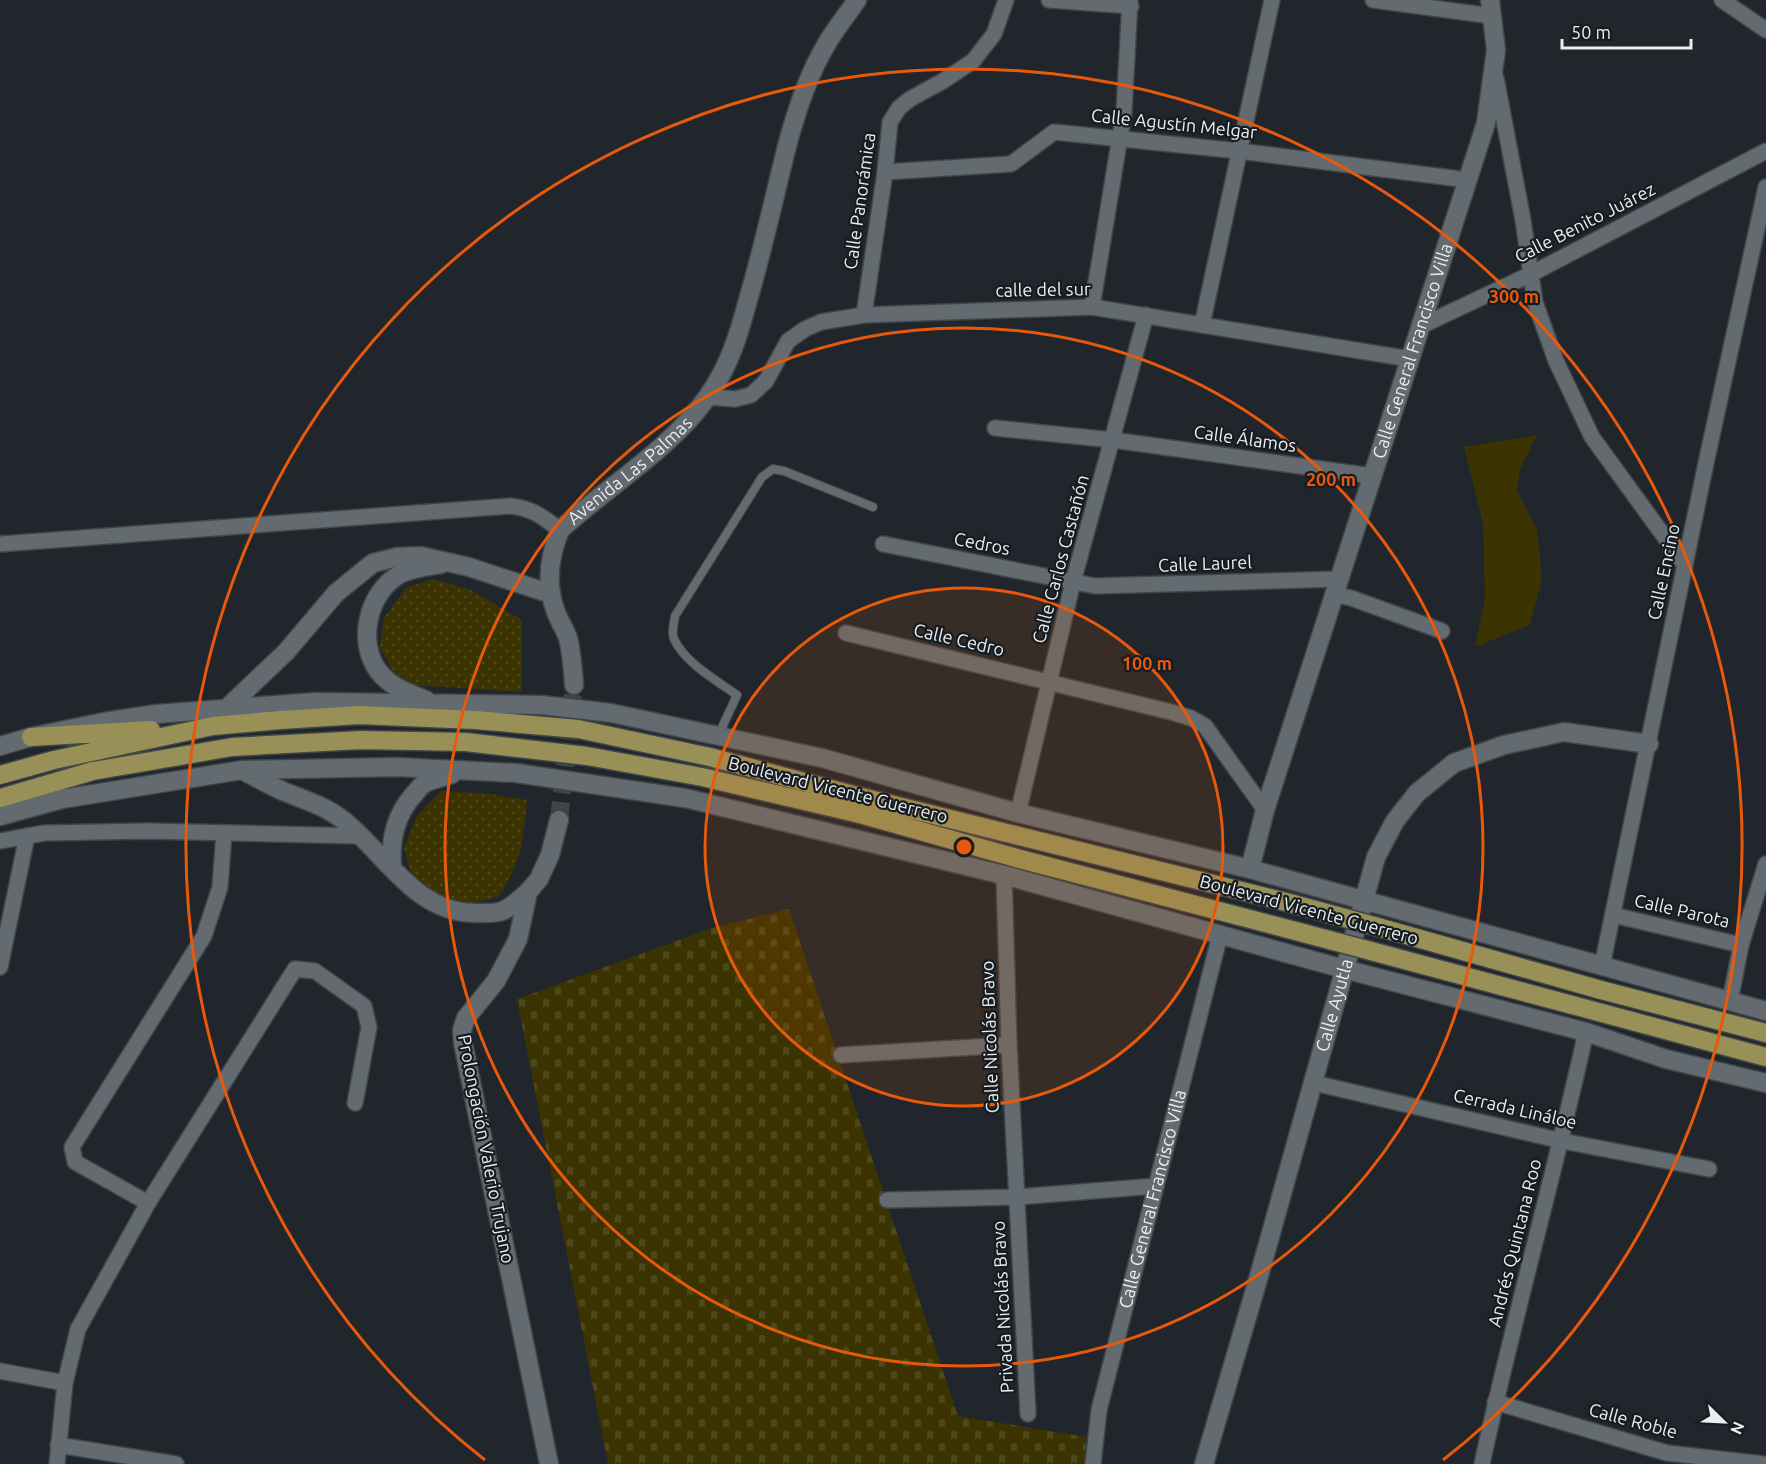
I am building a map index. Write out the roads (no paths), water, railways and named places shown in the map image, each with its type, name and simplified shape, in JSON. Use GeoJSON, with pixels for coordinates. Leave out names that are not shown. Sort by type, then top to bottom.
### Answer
{"type":"FeatureCollection","features":[{"type":"Feature","properties":{"kind":"highway","name":"Boulevard Vicente Guerrero"},"geometry":{"type":"LineString","coordinates":[[0,775],[54,760],[213,726],[359,715],[475,720],[578,729],[710,757],[853,795],[1290,903],[1601,990],[1766,1033]]}},
{"type":"Feature","properties":{"kind":"highway"},"geometry":{"type":"LineString","coordinates":[[31,737],[213,726]]}},
{"type":"Feature","properties":{"kind":"highway","name":"Boulevard Vicente Guerrero"},"geometry":{"type":"LineString","coordinates":[[0,798],[93,771],[232,747],[361,740],[466,742],[587,756],[702,777],[860,814],[1031,862],[1766,1057]]}},
{"type":"Feature","properties":{"kind":"main road","name":"Avenida Las Palmas"},"geometry":{"type":"LineString","coordinates":[[574,685],[567,635],[555,611],[549,574],[553,548],[560,530],[687,422],[708,397],[725,368],[735,345],[759,263],[788,144],[810,76],[826,44],[857,0]]}},
{"type":"Feature","properties":{"kind":"main road","name":"Calle General Francisco Villa"},"geometry":{"type":"LineString","coordinates":[[1250,870],[1265,810],[1486,123],[1496,50],[1491,8]]}},
{"type":"Feature","properties":{"kind":"main road"},"geometry":{"type":"LineString","coordinates":[[227,708],[286,652],[336,593],[373,563],[397,557],[421,556],[449,562],[551,594]]}},
{"type":"Feature","properties":{"kind":"main road"},"geometry":{"type":"LineString","coordinates":[[436,704],[396,688],[379,672],[372,658],[367,624],[374,602],[386,586],[400,574],[449,562]]}},
{"type":"Feature","properties":{"kind":"main road","name":"Boulevard Vicente Guerrero"},"geometry":{"type":"LineString","coordinates":[[0,746],[104,722],[156,714],[316,702],[542,705],[611,713],[822,758],[1018,813],[1365,900],[1766,1011]]}},
{"type":"Feature","properties":{"kind":"main road","name":"Calle Ayutla"},"geometry":{"type":"LineString","coordinates":[[1204,1464],[1314,1083],[1376,857],[1395,821],[1417,793],[1454,763],[1504,744],[1564,732],[1649,744]]}},
{"type":"Feature","properties":{"kind":"main road"},"geometry":{"type":"LineString","coordinates":[[0,816],[62,799],[242,770],[397,767],[516,773],[685,798],[1004,876],[1344,969],[1586,1032],[1666,1059],[1766,1083]]}},
{"type":"Feature","properties":{"kind":"main road"},"geometry":{"type":"LineString","coordinates":[[242,770],[284,792],[314,802],[343,820],[425,899],[464,913],[503,911],[528,892]]}},
{"type":"Feature","properties":{"kind":"main road"},"geometry":{"type":"LineString","coordinates":[[392,868],[391,847],[394,828],[410,798],[424,783],[464,770]]}},
{"type":"Feature","properties":{"kind":"main road","name":"Prolongación Valerio Trujano"},"geometry":{"type":"LineString","coordinates":[[549,1464],[465,1055],[462,1029],[474,1008],[496,981],[518,939],[528,892],[539,879],[550,855],[559,819]]}},
{"type":"Feature","properties":{"kind":"street","name":"Calle Panorámica"},"geometry":{"type":"LineString","coordinates":[[864,315],[890,122],[899,108],[973,61],[994,34],[1006,0]]}},
{"type":"Feature","properties":{"kind":"street"},"geometry":{"type":"LineString","coordinates":[[1049,0],[1130,3],[1124,112],[1092,307]]}},
{"type":"Feature","properties":{"kind":"street"},"geometry":{"type":"LineString","coordinates":[[1202,325],[1272,0]]}},
{"type":"Feature","properties":{"kind":"street"},"geometry":{"type":"LineString","coordinates":[[1373,0],[1491,8]]}},
{"type":"Feature","properties":{"kind":"street"},"geometry":{"type":"LineString","coordinates":[[1722,0],[1766,30]]}},
{"type":"Feature","properties":{"kind":"street"},"geometry":{"type":"LineString","coordinates":[[1494,66],[1523,220],[1535,302],[1556,361],[1592,436],[1685,566]]}},
{"type":"Feature","properties":{"kind":"street","name":"Calle Agustín Melgar"},"geometry":{"type":"LineString","coordinates":[[885,172],[1011,164],[1054,132],[1239,151],[1468,180]]}},
{"type":"Feature","properties":{"kind":"street","name":"Calle Benito Juárez"},"geometry":{"type":"LineString","coordinates":[[1420,326],[1531,274],[1766,151]]}},
{"type":"Feature","properties":{"kind":"street","name":"Calle Encino"},"geometry":{"type":"LineString","coordinates":[[1602,966],[1766,187]]}},
{"type":"Feature","properties":{"kind":"street","name":"calle del sur"},"geometry":{"type":"LineString","coordinates":[[708,397],[735,399],[751,395],[766,381],[789,341],[805,328],[821,322],[864,315],[1092,307],[1410,359]]}},
{"type":"Feature","properties":{"kind":"street","name":"Calle Carlos Castañón"},"geometry":{"type":"LineString","coordinates":[[1018,813],[1072,582],[1146,315]]}},
{"type":"Feature","properties":{"kind":"street","name":"Calle Álamos"},"geometry":{"type":"LineString","coordinates":[[995,428],[1113,440],[1372,476]]}},
{"type":"Feature","properties":{"kind":"street"},"geometry":{"type":"LineString","coordinates":[[0,544],[510,506],[524,507],[536,512],[560,530]]}},
{"type":"Feature","properties":{"kind":"street","name":"Cedros"},"geometry":{"type":"LineString","coordinates":[[883,544],[1072,582]]}},
{"type":"Feature","properties":{"kind":"street","name":"Calle Laurel"},"geometry":{"type":"LineString","coordinates":[[1072,582],[1095,586],[1337,587],[1351,598],[1442,631]]}},
{"type":"Feature","properties":{"kind":"street","name":"Calle Cedro"},"geometry":{"type":"LineString","coordinates":[[846,633],[1191,718],[1205,726],[1265,810]]}},
{"type":"Feature","properties":{"kind":"street"},"geometry":{"type":"LineString","coordinates":[[0,841],[44,833],[148,831],[359,836]]}},
{"type":"Feature","properties":{"kind":"street"},"geometry":{"type":"LineString","coordinates":[[148,1203],[75,1162],[72,1147],[204,936],[220,887],[224,833]]}},
{"type":"Feature","properties":{"kind":"street"},"geometry":{"type":"LineString","coordinates":[[0,967],[27,836]]}},
{"type":"Feature","properties":{"kind":"street"},"geometry":{"type":"LineString","coordinates":[[1730,1002],[1742,945],[1766,864]]}},
{"type":"Feature","properties":{"kind":"street","name":"Calle Nicolás Bravo"},"geometry":{"type":"LineString","coordinates":[[1004,876],[1009,1045],[1017,1197]]}},
{"type":"Feature","properties":{"kind":"street","name":"Calle Parota"},"geometry":{"type":"LineString","coordinates":[[1613,915],[1742,945]]}},
{"type":"Feature","properties":{"kind":"street","name":"Calle General Francisco Villa"},"geometry":{"type":"LineString","coordinates":[[1093,1464],[1099,1410],[1220,935]]}},
{"type":"Feature","properties":{"kind":"street"},"geometry":{"type":"LineString","coordinates":[[57,1464],[65,1383],[78,1329],[148,1203],[295,969],[315,971],[364,1006],[369,1027],[355,1103]]}},
{"type":"Feature","properties":{"kind":"street","name":"Andrés Quintana Roo"},"geometry":{"type":"LineString","coordinates":[[1482,1464],[1495,1402],[1562,1141],[1586,1032]]}},
{"type":"Feature","properties":{"kind":"street"},"geometry":{"type":"LineString","coordinates":[[841,1055],[1009,1045]]}},
{"type":"Feature","properties":{"kind":"street","name":"Cerrada Lináloe"},"geometry":{"type":"LineString","coordinates":[[1314,1083],[1562,1141],[1709,1169]]}},
{"type":"Feature","properties":{"kind":"street"},"geometry":{"type":"LineString","coordinates":[[887,1200],[1017,1197],[1156,1186]]}},
{"type":"Feature","properties":{"kind":"street","name":"Privada Nicolás Bravo"},"geometry":{"type":"LineString","coordinates":[[1017,1197],[1028,1414]]}},
{"type":"Feature","properties":{"kind":"street"},"geometry":{"type":"LineString","coordinates":[[0,1371],[65,1383]]}},
{"type":"Feature","properties":{"kind":"street","name":"Calle Roble"},"geometry":{"type":"LineString","coordinates":[[1495,1402],[1667,1453],[1764,1464]]}},
{"type":"Feature","properties":{"kind":"street"},"geometry":{"type":"LineString","coordinates":[[58,1445],[176,1464]]}},
{"type":"Feature","properties":{"kind":"lane"},"geometry":{"type":"LineString","coordinates":[[719,736],[737,695],[700,668],[682,651],[672,637],[675,616],[762,477],[773,469],[784,471],[873,507]]}},
{"type":"Feature","properties":{"kind":"tunnel"},"geometry":{"type":"LineString","coordinates":[[559,820],[574,685]]}}]}
